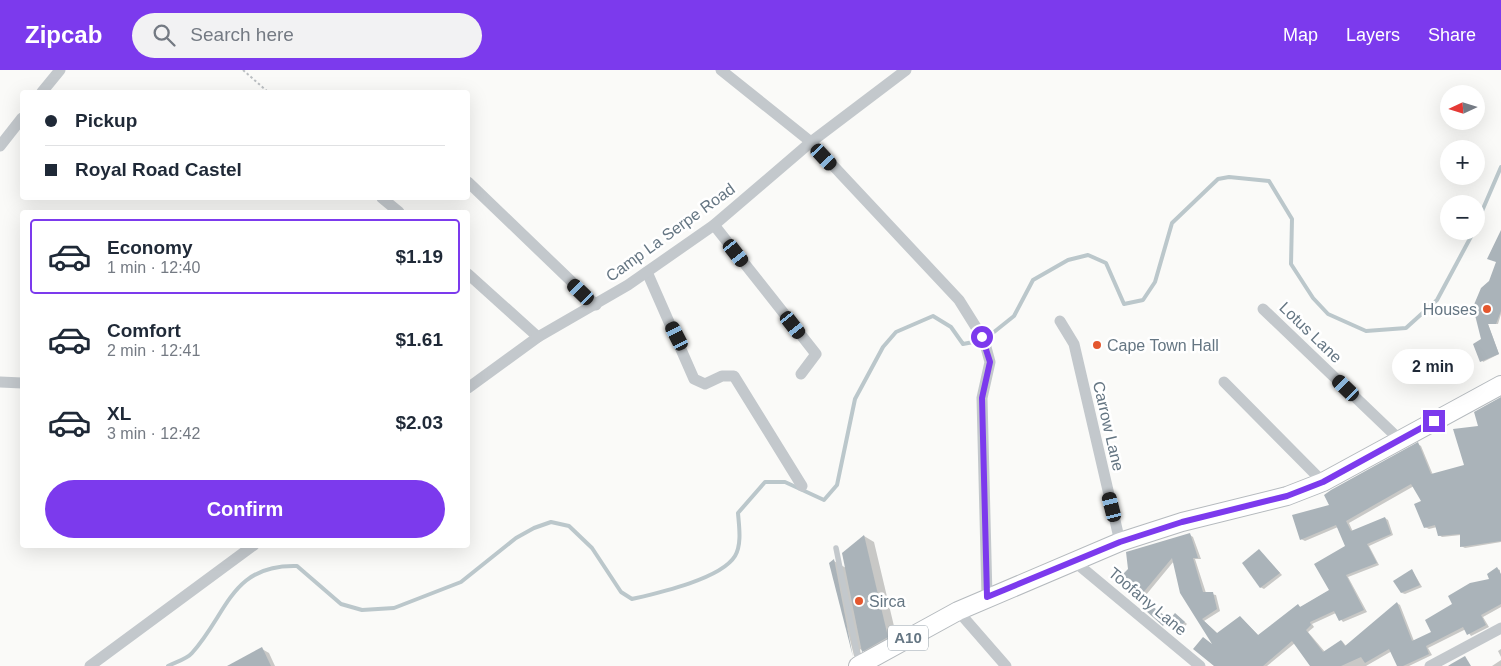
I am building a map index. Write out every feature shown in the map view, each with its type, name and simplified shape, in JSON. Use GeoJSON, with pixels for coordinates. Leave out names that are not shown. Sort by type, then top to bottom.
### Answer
{"type":"FeatureCollection","features":[{"type":"Feature","properties":{"kind":"main road","name":"A10"},"geometry":{"type":"LineString","coordinates":[[859,666],[987,597],[1120,542],[1182,522],[1287,496],[1323,482],[1401,441],[1450,411],[1501,385]]}},
{"type":"Feature","properties":{"kind":"street"},"geometry":{"type":"LineString","coordinates":[[44,90],[60,70]]}},
{"type":"Feature","properties":{"kind":"street"},"geometry":{"type":"LineString","coordinates":[[721,70],[811,142],[959,300],[988,348],[990,362],[982,398],[987,597]]}},
{"type":"Feature","properties":{"kind":"street","name":"Camp La Serpe Road"},"geometry":{"type":"LineString","coordinates":[[470,387],[538,337],[596,305],[714,225],[811,142],[906,70]]}},
{"type":"Feature","properties":{"kind":"street"},"geometry":{"type":"LineString","coordinates":[[0,146],[20,121]]}},
{"type":"Feature","properties":{"kind":"street"},"geometry":{"type":"LineString","coordinates":[[470,184],[596,305]]}},
{"type":"Feature","properties":{"kind":"street"},"geometry":{"type":"LineString","coordinates":[[384,200],[397,210]]}},
{"type":"Feature","properties":{"kind":"street"},"geometry":{"type":"LineString","coordinates":[[714,225],[816,354],[801,374]]}},
{"type":"Feature","properties":{"kind":"street"},"geometry":{"type":"LineString","coordinates":[[647,272],[694,379],[705,384],[722,376],[734,376],[802,486]]}},
{"type":"Feature","properties":{"kind":"street"},"geometry":{"type":"LineString","coordinates":[[470,276],[538,337]]}},
{"type":"Feature","properties":{"kind":"street","name":"Lotus Lane"},"geometry":{"type":"LineString","coordinates":[[1263,309],[1401,441]]}},
{"type":"Feature","properties":{"kind":"street","name":"Carrow Lane"},"geometry":{"type":"LineString","coordinates":[[1060,321],[1074,344],[1120,542]]}},
{"type":"Feature","properties":{"kind":"street"},"geometry":{"type":"LineString","coordinates":[[0,382],[20,383]]}},
{"type":"Feature","properties":{"kind":"street"},"geometry":{"type":"LineString","coordinates":[[1224,382],[1323,482]]}},
{"type":"Feature","properties":{"kind":"street"},"geometry":{"type":"LineString","coordinates":[[90,666],[250,548]]}},
{"type":"Feature","properties":{"kind":"street","name":"Toofany Lane"},"geometry":{"type":"LineString","coordinates":[[1075,562],[1200,666]]}},
{"type":"Feature","properties":{"kind":"street"},"geometry":{"type":"LineString","coordinates":[[958,611],[1006,666]]}},
{"type":"Feature","properties":{"kind":"street"},"geometry":{"type":"LineString","coordinates":[[1430,666],[1501,628]]}},
{"type":"Feature","properties":{"kind":"lane"},"geometry":{"type":"LineString","coordinates":[[836,548],[859,666]]}},
{"type":"Feature","properties":{"kind":"path"},"geometry":{"type":"LineString","coordinates":[[243,70],[266,90]]}},
{"type":"Feature","properties":{"kind":"building"},"geometry":{"type":"Polygon","coordinates":[[[1501,230],[1501,311],[1496,324],[1488,324],[1499,354],[1480,362],[1473,344],[1481,339],[1473,307],[1481,288],[1489,281],[1496,262],[1487,259],[1501,230]]]}},
{"type":"Feature","properties":{"kind":"building"},"geometry":{"type":"Polygon","coordinates":[[[1501,397],[1501,541],[1460,547],[1460,534],[1438,536],[1435,525],[1424,528],[1414,504],[1421,501],[1411,484],[1346,521],[1351,531],[1385,517],[1391,534],[1367,544],[1377,563],[1346,575],[1364,610],[1339,621],[1334,611],[1310,622],[1311,625],[1306,630],[1323,652],[1341,640],[1345,646],[1397,602],[1412,641],[1431,632],[1425,620],[1452,604],[1448,596],[1470,583],[1489,579],[1487,574],[1497,567],[1501,574],[1501,604],[1481,615],[1486,625],[1467,635],[1463,627],[1426,646],[1429,654],[1403,666],[1397,666],[1389,649],[1365,663],[1361,657],[1341,666],[1310,666],[1292,641],[1263,666],[1214,666],[1193,649],[1203,637],[1212,644],[1180,593],[1172,558],[1137,600],[1116,581],[1128,569],[1126,552],[1190,533],[1198,558],[1193,558],[1203,592],[1213,592],[1217,609],[1202,619],[1217,633],[1240,616],[1258,635],[1298,604],[1300,607],[1329,590],[1314,564],[1345,546],[1336,525],[1300,540],[1292,515],[1329,505],[1324,495],[1331,490],[1418,442],[1431,474],[1464,465],[1453,429],[1478,426],[1474,412],[1501,397]]]}},
{"type":"Feature","properties":{"kind":"building","name":"Sirca"},"geometry":{"type":"Polygon","coordinates":[[[864,535],[888,637],[862,652],[842,553],[864,535]]]}},
{"type":"Feature","properties":{"kind":"building"},"geometry":{"type":"Polygon","coordinates":[[[1259,549],[1280,573],[1260,588],[1242,563],[1259,549]]]}},
{"type":"Feature","properties":{"kind":"building"},"geometry":{"type":"Polygon","coordinates":[[[834,559],[853,657],[829,563],[834,559]]]}},
{"type":"Feature","properties":{"kind":"building"},"geometry":{"type":"Polygon","coordinates":[[[1412,569],[1420,585],[1401,593],[1393,581],[1412,569]]]}},
{"type":"Feature","properties":{"kind":"building"},"geometry":{"type":"Polygon","coordinates":[[[1149,604],[1168,618],[1163,626],[1145,610],[1149,604]]]}},
{"type":"Feature","properties":{"kind":"building"},"geometry":{"type":"Polygon","coordinates":[[[1175,613],[1185,622],[1174,632],[1166,624],[1175,613]]]}},
{"type":"Feature","properties":{"kind":"building"},"geometry":{"type":"Polygon","coordinates":[[[262,647],[271,666],[227,666],[262,647]]]}},
{"type":"Feature","properties":{"kind":"building"},"geometry":{"type":"Polygon","coordinates":[[[1465,656],[1471,666],[1448,666],[1451,664],[1465,656]]]}},
{"type":"Feature","properties":{"kind":"waterway"},"geometry":{"type":"LineString","coordinates":[[1485,204],[1501,167]]}},
{"type":"Feature","properties":{"kind":"waterway"},"geometry":{"type":"LineString","coordinates":[[168,666],[192,653],[233,594],[244,582],[258,573],[275,568],[297,566],[341,604],[362,610],[394,608],[461,582],[516,538],[534,528],[551,522],[569,526],[592,548],[621,592],[632,599],[688,584],[717,572],[728,564],[737,551],[739,541],[738,513],[765,482],[785,482],[824,500],[837,485],[855,399],[883,347],[896,332],[933,316],[951,327],[963,344],[984,340],[1014,316],[1033,280],[1068,260],[1088,255],[1106,263],[1124,304],[1143,300],[1155,282],[1172,223],[1218,179],[1229,177],[1269,181],[1292,219],[1291,264],[1313,298],[1328,314],[1366,331],[1406,328],[1437,300],[1469,240]]}},
{"type":"Feature","properties":{"kind":"place","name":"Houses"},"geometry":{"type":"Point","coordinates":[1487,309]}},
{"type":"Feature","properties":{"kind":"place","name":"Cape Town Hall"},"geometry":{"type":"Point","coordinates":[1097,345]}},
{"type":"Feature","properties":{"kind":"place","name":"Sirca"},"geometry":{"type":"Point","coordinates":[859,601]}},
{"type":"Feature","properties":{"kind":"route"},"geometry":{"type":"LineString","coordinates":[[982,337],[988,348],[990,362],[982,398],[987,597],[1120,542],[1182,522],[1287,496],[1323,482],[1401,441],[1434,421]]}}]}
